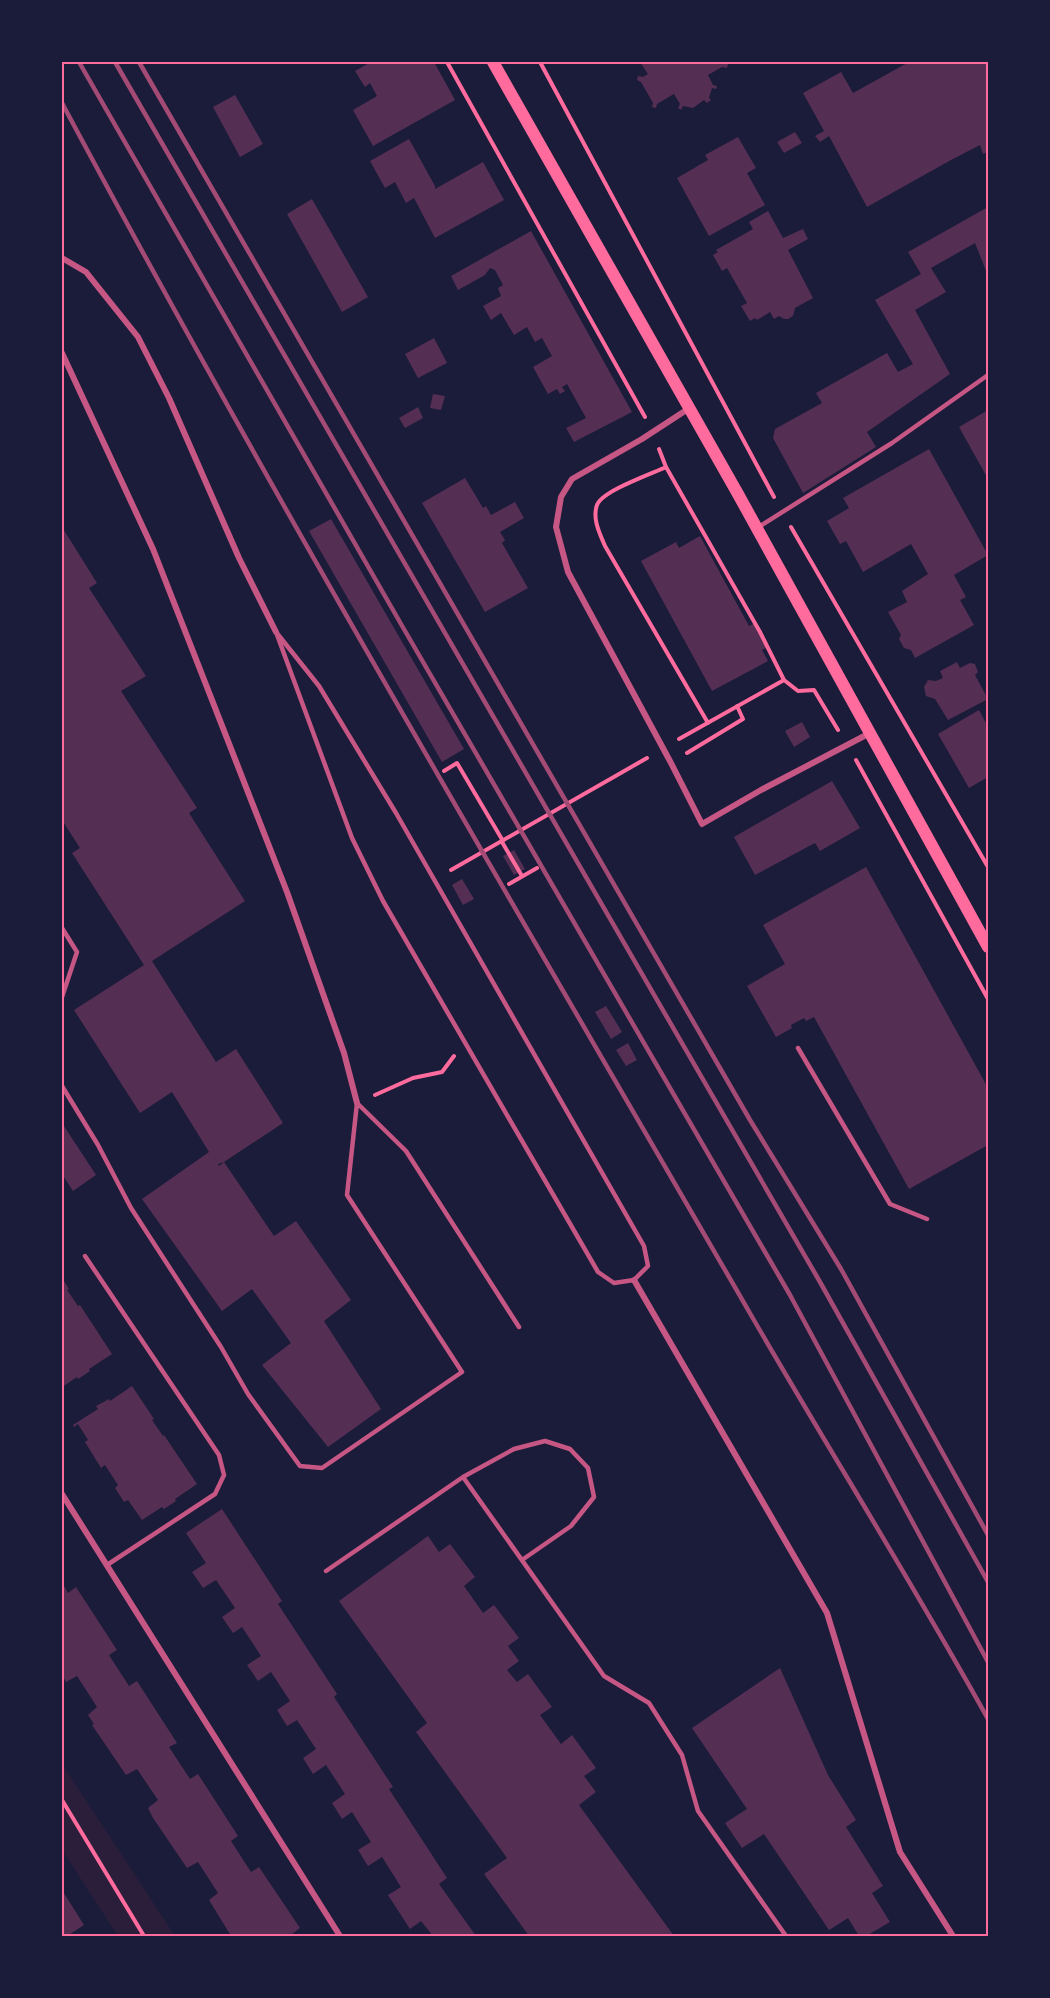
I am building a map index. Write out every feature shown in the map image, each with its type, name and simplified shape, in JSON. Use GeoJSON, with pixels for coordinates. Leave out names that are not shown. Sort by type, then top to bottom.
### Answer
{"type":"FeatureCollection","features":[{"type":"Feature","properties":{"kind":"main road"},"geometry":{"type":"LineString","coordinates":[[493,62],[757,528],[988,946]]}},
{"type":"Feature","properties":{"kind":"street"},"geometry":{"type":"LineString","coordinates":[[62,258],[86,273],[138,338],[169,398],[239,558],[276,632]]}},
{"type":"Feature","properties":{"kind":"street"},"geometry":{"type":"LineString","coordinates":[[62,353],[153,549],[287,892],[344,1053],[357,1103]]}},
{"type":"Feature","properties":{"kind":"street"},"geometry":{"type":"LineString","coordinates":[[688,409],[572,479],[561,497],[556,527],[568,572],[702,824],[870,733]]}},
{"type":"Feature","properties":{"kind":"street"},"geometry":{"type":"LineString","coordinates":[[633,1280],[827,1613],[900,1852],[953,1936]]}},
{"type":"Feature","properties":{"kind":"street"},"geometry":{"type":"LineString","coordinates":[[62,1494],[340,1936]]}},
{"type":"Feature","properties":{"kind":"lane"},"geometry":{"type":"LineString","coordinates":[[757,528],[892,443],[988,375]]}},
{"type":"Feature","properties":{"kind":"lane"},"geometry":{"type":"LineString","coordinates":[[276,632],[319,686],[396,813],[644,1246],[648,1266],[633,1280],[614,1282],[598,1272],[383,901],[352,838],[276,632]]}},
{"type":"Feature","properties":{"kind":"lane"},"geometry":{"type":"LineString","coordinates":[[62,928],[77,952],[62,997]]}},
{"type":"Feature","properties":{"kind":"lane"},"geometry":{"type":"LineString","coordinates":[[798,1048],[890,1204],[927,1219]]}},
{"type":"Feature","properties":{"kind":"lane"},"geometry":{"type":"LineString","coordinates":[[62,1086],[98,1145],[131,1208],[221,1347],[248,1394],[300,1466],[322,1468],[462,1372],[347,1195],[357,1103]]}},
{"type":"Feature","properties":{"kind":"lane"},"geometry":{"type":"LineString","coordinates":[[357,1103],[406,1151],[519,1327]]}},
{"type":"Feature","properties":{"kind":"lane"},"geometry":{"type":"LineString","coordinates":[[85,1256],[219,1455],[224,1475],[215,1494],[107,1565]]}},
{"type":"Feature","properties":{"kind":"lane"},"geometry":{"type":"LineString","coordinates":[[326,1571],[463,1477],[514,1449],[545,1441],[570,1449],[588,1468],[594,1497],[571,1526],[522,1560]]}},
{"type":"Feature","properties":{"kind":"lane"},"geometry":{"type":"LineString","coordinates":[[463,1477],[604,1676],[649,1703],[682,1755],[698,1812],[786,1936]]}},
{"type":"Feature","properties":{"kind":"path"},"geometry":{"type":"LineString","coordinates":[[447,62],[653,432],[666,467],[760,632],[784,680],[798,691],[814,690],[988,999]]}},
{"type":"Feature","properties":{"kind":"path"},"geometry":{"type":"LineString","coordinates":[[540,62],[783,512],[988,867]]}},
{"type":"Feature","properties":{"kind":"path"},"geometry":{"type":"LineString","coordinates":[[666,467],[604,495],[597,505],[596,522],[605,546],[708,723]]}},
{"type":"Feature","properties":{"kind":"path"},"geometry":{"type":"LineString","coordinates":[[677,740],[784,680]]}},
{"type":"Feature","properties":{"kind":"path"},"geometry":{"type":"LineString","coordinates":[[671,763],[743,719],[737,706]]}},
{"type":"Feature","properties":{"kind":"path"},"geometry":{"type":"LineString","coordinates":[[447,864],[451,871],[657,752]]}},
{"type":"Feature","properties":{"kind":"path"},"geometry":{"type":"LineString","coordinates":[[444,771],[457,763],[522,876]]}},
{"type":"Feature","properties":{"kind":"path"},"geometry":{"type":"LineString","coordinates":[[509,884],[537,868]]}},
{"type":"Feature","properties":{"kind":"path"},"geometry":{"type":"LineString","coordinates":[[357,1103],[413,1078],[442,1072],[465,1041]]}},
{"type":"Feature","properties":{"kind":"path"},"geometry":{"type":"LineString","coordinates":[[62,1800],[144,1936]]}},
{"type":"Feature","properties":{"kind":"shaded area"},"geometry":{"type":"Polygon","coordinates":[[[62,1764],[175,1936],[118,1936],[62,1850],[62,1764]]]}},
{"type":"Feature","properties":{"kind":"building"},"geometry":{"type":"Polygon","coordinates":[[[371,62],[434,62],[455,100],[373,146],[353,110],[377,96],[370,83],[365,87],[355,71],[371,62]]]}},
{"type":"Feature","properties":{"kind":"building"},"geometry":{"type":"Polygon","coordinates":[[[640,62],[723,62],[728,64],[727,68],[722,67],[708,75],[713,85],[717,86],[716,89],[712,88],[709,98],[711,100],[707,103],[704,100],[693,108],[683,106],[681,110],[678,108],[680,104],[674,94],[657,104],[656,108],[652,107],[653,103],[641,82],[637,80],[638,76],[643,77],[648,74],[640,62]]]}},
{"type":"Feature","properties":{"kind":"building"},"geometry":{"type":"Polygon","coordinates":[[[909,62],[985,62],[988,70],[988,152],[983,154],[980,145],[867,207],[829,136],[820,142],[815,136],[824,131],[803,93],[841,72],[853,93],[909,62]]]}},
{"type":"Feature","properties":{"kind":"building"},"geometry":{"type":"Polygon","coordinates":[[[235,95],[263,144],[240,157],[213,107],[235,95]]]}},
{"type":"Feature","properties":{"kind":"building"},"geometry":{"type":"Polygon","coordinates":[[[795,132],[802,143],[784,153],[777,142],[795,132]]]}},
{"type":"Feature","properties":{"kind":"building"},"geometry":{"type":"Polygon","coordinates":[[[738,137],[756,168],[747,173],[765,205],[709,236],[677,178],[708,160],[705,155],[738,137]]]}},
{"type":"Feature","properties":{"kind":"building"},"geometry":{"type":"Polygon","coordinates":[[[409,139],[435,189],[483,162],[504,200],[435,238],[414,198],[406,203],[395,182],[385,188],[370,161],[409,139]]]}},
{"type":"Feature","properties":{"kind":"building"},"geometry":{"type":"Polygon","coordinates":[[[312,199],[368,297],[342,312],[287,214],[312,199]]]}},
{"type":"Feature","properties":{"kind":"building"},"geometry":{"type":"Polygon","coordinates":[[[988,207],[988,276],[975,243],[931,268],[946,292],[915,310],[950,374],[867,432],[876,447],[803,493],[773,438],[775,429],[822,403],[816,393],[887,353],[898,372],[913,364],[875,300],[921,274],[908,252],[988,207]]]}},
{"type":"Feature","properties":{"kind":"building"},"geometry":{"type":"Polygon","coordinates":[[[768,211],[783,238],[803,229],[808,239],[788,250],[813,298],[795,308],[793,316],[788,319],[779,316],[774,319],[770,312],[757,320],[755,318],[750,321],[741,306],[747,303],[727,268],[722,271],[713,255],[718,252],[716,250],[753,229],[749,222],[768,211]]]}},
{"type":"Feature","properties":{"kind":"building"},"geometry":{"type":"Polygon","coordinates":[[[531,231],[632,412],[574,442],[566,428],[586,418],[567,384],[562,387],[565,391],[560,394],[557,389],[548,394],[533,367],[552,356],[542,338],[535,342],[527,327],[514,335],[501,313],[491,320],[483,306],[501,296],[498,288],[503,285],[495,270],[490,268],[485,275],[458,290],[451,276],[531,231]]]}},
{"type":"Feature","properties":{"kind":"building"},"geometry":{"type":"Polygon","coordinates":[[[434,338],[447,363],[418,378],[405,354],[434,338]]]}},
{"type":"Feature","properties":{"kind":"building"},"geometry":{"type":"Polygon","coordinates":[[[433,394],[445,396],[441,410],[430,408],[433,394]]]}},
{"type":"Feature","properties":{"kind":"building"},"geometry":{"type":"Polygon","coordinates":[[[418,407],[423,418],[405,428],[399,418],[418,407]]]}},
{"type":"Feature","properties":{"kind":"building"},"geometry":{"type":"Polygon","coordinates":[[[988,410],[988,479],[959,427],[988,410]]]}},
{"type":"Feature","properties":{"kind":"building"},"geometry":{"type":"Polygon","coordinates":[[[929,449],[988,555],[954,575],[966,597],[960,600],[974,625],[915,658],[911,650],[904,648],[899,639],[901,635],[888,612],[907,602],[902,591],[928,574],[911,544],[863,572],[846,541],[840,544],[827,521],[849,508],[843,498],[929,449]]]}},
{"type":"Feature","properties":{"kind":"building"},"geometry":{"type":"Polygon","coordinates":[[[465,478],[483,508],[486,506],[491,515],[515,502],[524,518],[500,532],[505,540],[502,543],[528,588],[485,612],[422,503],[465,478]]]}},
{"type":"Feature","properties":{"kind":"building"},"geometry":{"type":"Polygon","coordinates":[[[331,519],[464,749],[442,762],[309,531],[331,519]]]}},
{"type":"Feature","properties":{"kind":"building"},"geometry":{"type":"Polygon","coordinates":[[[62,527],[97,583],[89,588],[146,676],[121,691],[197,808],[189,813],[245,901],[152,961],[216,1062],[236,1049],[283,1123],[224,1162],[274,1236],[296,1221],[351,1300],[324,1321],[381,1409],[328,1447],[262,1365],[291,1343],[252,1289],[222,1311],[142,1199],[209,1152],[172,1092],[140,1113],[74,1010],[144,965],[72,853],[80,848],[62,820],[62,527]]]}},
{"type":"Feature","properties":{"kind":"building"},"geometry":{"type":"Polygon","coordinates":[[[700,536],[749,626],[755,623],[768,647],[762,650],[768,661],[712,691],[641,561],[676,542],[679,548],[700,536]]]}},
{"type":"Feature","properties":{"kind":"building"},"geometry":{"type":"Polygon","coordinates":[[[957,662],[960,668],[970,663],[975,664],[978,672],[975,675],[988,699],[948,720],[935,699],[926,696],[924,687],[928,680],[936,681],[943,678],[940,671],[957,662]]]}},
{"type":"Feature","properties":{"kind":"building"},"geometry":{"type":"Polygon","coordinates":[[[979,710],[988,727],[988,777],[969,788],[938,734],[979,710]]]}},
{"type":"Feature","properties":{"kind":"building"},"geometry":{"type":"Polygon","coordinates":[[[802,722],[810,737],[794,747],[785,731],[802,722]]]}},
{"type":"Feature","properties":{"kind":"building"},"geometry":{"type":"Polygon","coordinates":[[[832,781],[860,828],[820,851],[815,843],[755,875],[734,837],[832,781]]]}},
{"type":"Feature","properties":{"kind":"building"},"geometry":{"type":"Polygon","coordinates":[[[514,850],[525,869],[514,875],[503,856],[514,850]]]}},
{"type":"Feature","properties":{"kind":"building"},"geometry":{"type":"Polygon","coordinates":[[[866,867],[988,1088],[988,1145],[909,1189],[814,1017],[806,1021],[804,1018],[776,1037],[747,986],[785,964],[763,925],[866,867]]]}},
{"type":"Feature","properties":{"kind":"building"},"geometry":{"type":"Polygon","coordinates":[[[462,879],[474,899],[463,905],[452,885],[462,879]]]}},
{"type":"Feature","properties":{"kind":"building"},"geometry":{"type":"Polygon","coordinates":[[[606,1006],[622,1032],[611,1039],[595,1012],[606,1006]]]}},
{"type":"Feature","properties":{"kind":"building"},"geometry":{"type":"Polygon","coordinates":[[[628,1043],[637,1060],[626,1066],[616,1050],[628,1043]]]}},
{"type":"Feature","properties":{"kind":"building"},"geometry":{"type":"Polygon","coordinates":[[[62,1123],[96,1175],[73,1191],[62,1174],[62,1123]]]}},
{"type":"Feature","properties":{"kind":"building"},"geometry":{"type":"Polygon","coordinates":[[[62,1278],[69,1289],[67,1290],[78,1306],[80,1305],[112,1354],[78,1379],[77,1377],[62,1387],[62,1278]]]}},
{"type":"Feature","properties":{"kind":"building"},"geometry":{"type":"Polygon","coordinates":[[[132,1386],[154,1419],[152,1420],[197,1484],[164,1509],[162,1507],[142,1520],[128,1500],[124,1502],[115,1488],[118,1485],[105,1465],[101,1468],[85,1442],[88,1440],[78,1424],[74,1427],[73,1425],[98,1409],[96,1406],[109,1399],[110,1401],[132,1386]]]}},
{"type":"Feature","properties":{"kind":"building"},"geometry":{"type":"Polygon","coordinates":[[[222,1509],[282,1601],[278,1604],[337,1694],[334,1697],[393,1787],[389,1789],[447,1878],[439,1884],[476,1936],[433,1936],[421,1921],[410,1929],[388,1895],[401,1887],[382,1857],[368,1866],[358,1850],[371,1842],[352,1812],[342,1819],[332,1803],[345,1794],[326,1765],[313,1774],[303,1758],[316,1749],[297,1720],[287,1726],[277,1710],[290,1701],[271,1672],[258,1681],[247,1665],[261,1656],[242,1627],[233,1633],[222,1617],[235,1608],[216,1580],[203,1588],[192,1572],[206,1563],[186,1533],[222,1509]]]}},
{"type":"Feature","properties":{"kind":"building"},"geometry":{"type":"Polygon","coordinates":[[[428,1536],[439,1552],[450,1544],[475,1577],[464,1586],[483,1613],[494,1605],[519,1638],[508,1646],[519,1661],[507,1670],[517,1682],[528,1674],[552,1707],[540,1715],[561,1744],[572,1735],[596,1768],[584,1776],[596,1792],[579,1805],[674,1936],[529,1936],[484,1874],[507,1858],[416,1732],[427,1723],[339,1601],[428,1536]]]}},
{"type":"Feature","properties":{"kind":"building"},"geometry":{"type":"Polygon","coordinates":[[[62,1582],[68,1593],[76,1587],[117,1650],[109,1655],[129,1686],[137,1681],[177,1743],[169,1747],[190,1779],[198,1774],[238,1836],[231,1841],[251,1872],[259,1867],[300,1928],[292,1934],[293,1936],[231,1936],[209,1900],[218,1893],[198,1862],[187,1868],[153,1818],[148,1808],[158,1800],[137,1769],[126,1775],[92,1725],[94,1724],[88,1715],[97,1707],[77,1676],[66,1682],[62,1675],[62,1582]]]}},
{"type":"Feature","properties":{"kind":"building"},"geometry":{"type":"Polygon","coordinates":[[[780,1668],[828,1775],[856,1820],[846,1827],[883,1886],[872,1893],[890,1922],[866,1936],[859,1936],[848,1918],[829,1930],[764,1834],[742,1848],[725,1823],[747,1809],[692,1728],[780,1668]]]}},
{"type":"Feature","properties":{"kind":"building"},"geometry":{"type":"Polygon","coordinates":[[[62,1890],[84,1925],[67,1936],[62,1936],[62,1890]]]}},
{"type":"Feature","properties":{"kind":"railway"},"geometry":{"type":"LineString","coordinates":[[79,62],[790,1295],[988,1662]]}},
{"type":"Feature","properties":{"kind":"railway"},"geometry":{"type":"LineString","coordinates":[[115,62],[820,1282],[988,1582]]}},
{"type":"Feature","properties":{"kind":"railway"},"geometry":{"type":"LineString","coordinates":[[139,62],[750,1120],[841,1269],[988,1535]]}},
{"type":"Feature","properties":{"kind":"railway"},"geometry":{"type":"LineString","coordinates":[[62,103],[315,561],[751,1315],[988,1719]]}}]}
